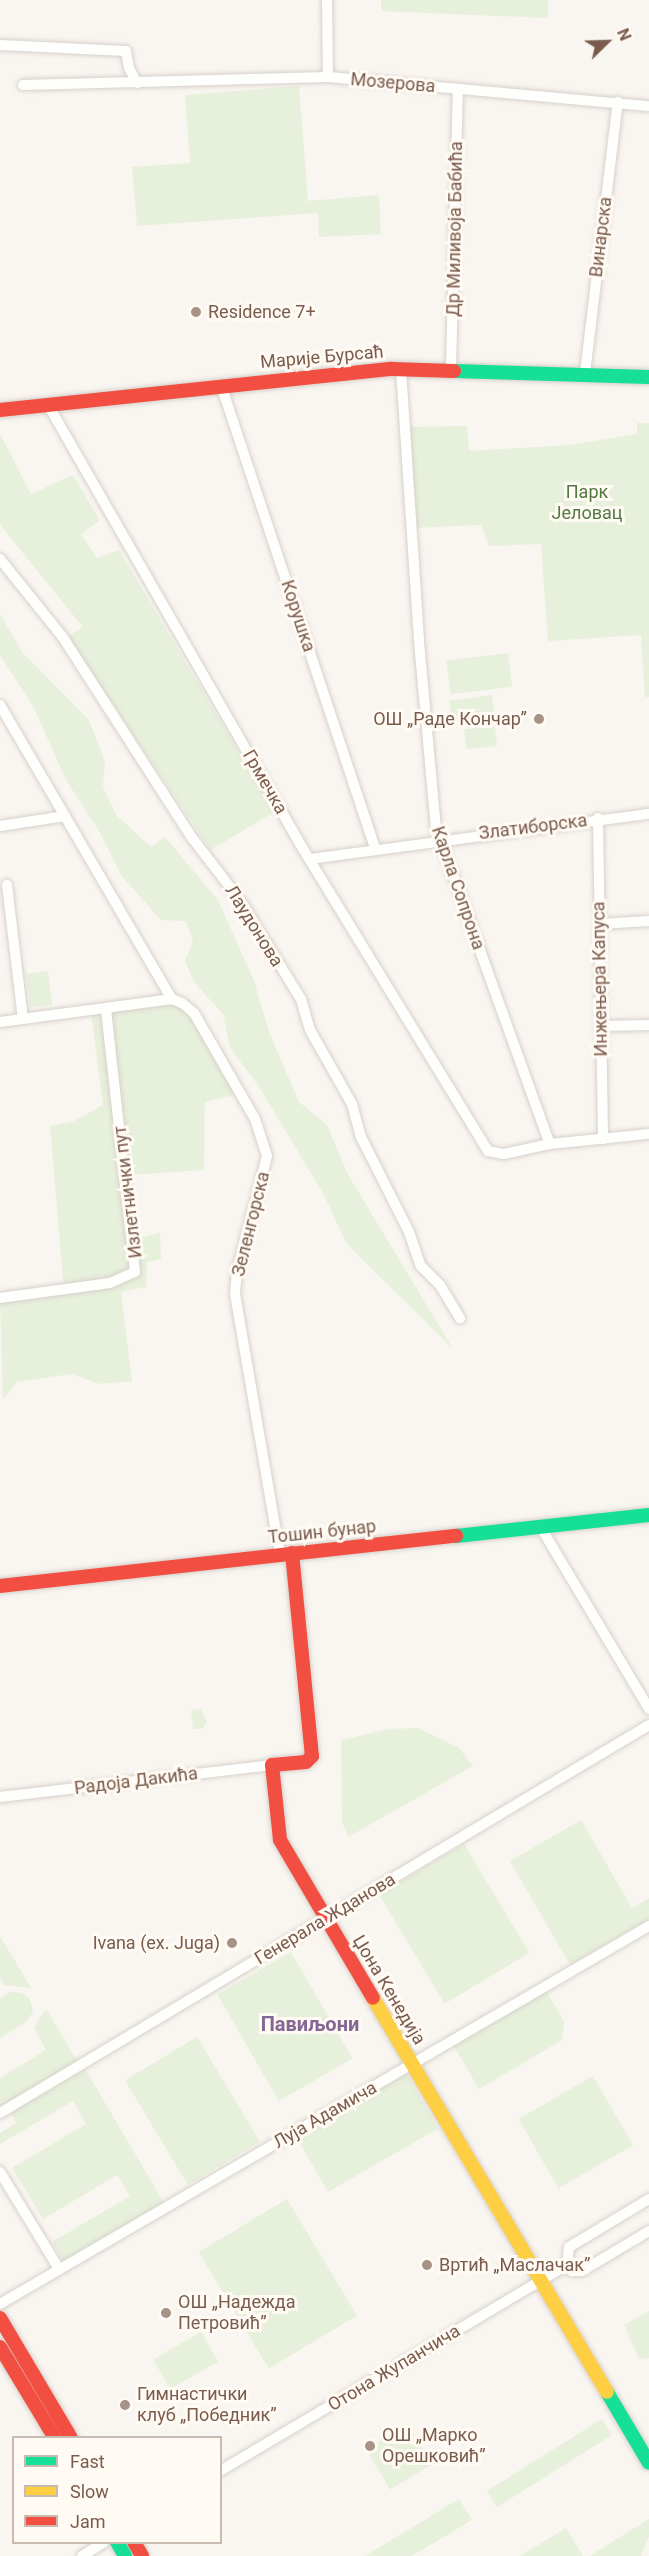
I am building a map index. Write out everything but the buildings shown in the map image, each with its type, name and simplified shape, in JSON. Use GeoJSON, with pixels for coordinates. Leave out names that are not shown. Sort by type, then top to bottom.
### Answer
{"type":"FeatureCollection","features":[{"type":"Feature","properties":{"kind":"street"},"geometry":{"type":"LineString","coordinates":[[327,0],[328,77]]}},
{"type":"Feature","properties":{"kind":"street"},"geometry":{"type":"LineString","coordinates":[[0,45],[126,51],[129,68],[137,83]]}},
{"type":"Feature","properties":{"kind":"street","name":"Мозерова"},"geometry":{"type":"LineString","coordinates":[[23,86],[328,77],[649,106]]}},
{"type":"Feature","properties":{"kind":"street","name":"Др Миливоја Бабића"},"geometry":{"type":"LineString","coordinates":[[451,369],[458,89]]}},
{"type":"Feature","properties":{"kind":"street","name":"Винарска"},"geometry":{"type":"LineString","coordinates":[[585,373],[618,102]]}},
{"type":"Feature","properties":{"kind":"street","name":"Марије Бурсаћ"},"geometry":{"type":"LineString","coordinates":[[0,410],[221,385],[401,369],[585,373],[649,377]]}},
{"type":"Feature","properties":{"kind":"street","name":"Карла Сопрона"},"geometry":{"type":"LineString","coordinates":[[401,369],[419,642],[438,839],[550,1144]]}},
{"type":"Feature","properties":{"kind":"street","name":"Корушка"},"geometry":{"type":"LineString","coordinates":[[221,385],[375,848]]}},
{"type":"Feature","properties":{"kind":"street","name":"Грмечка"},"geometry":{"type":"LineString","coordinates":[[47,403],[310,859],[493,1154],[550,1144]]}},
{"type":"Feature","properties":{"kind":"street","name":"Лаудонова"},"geometry":{"type":"LineString","coordinates":[[0,559],[62,636],[193,839],[240,900],[301,999],[310,1030],[352,1104],[361,1137],[409,1232],[421,1266],[440,1285],[460,1318]]}},
{"type":"Feature","properties":{"kind":"street"},"geometry":{"type":"LineString","coordinates":[[0,705],[172,999],[106,1010],[0,1022]]}},
{"type":"Feature","properties":{"kind":"street","name":"Златиборска"},"geometry":{"type":"LineString","coordinates":[[310,859],[438,839],[598,818],[649,814]]}},
{"type":"Feature","properties":{"kind":"street"},"geometry":{"type":"LineString","coordinates":[[0,826],[65,816]]}},
{"type":"Feature","properties":{"kind":"street","name":"Инжењера Капуса"},"geometry":{"type":"LineString","coordinates":[[598,818],[603,1139]]}},
{"type":"Feature","properties":{"kind":"street"},"geometry":{"type":"LineString","coordinates":[[7,885],[23,1019]]}},
{"type":"Feature","properties":{"kind":"street"},"geometry":{"type":"LineString","coordinates":[[600,924],[649,921]]}},
{"type":"Feature","properties":{"kind":"street","name":"Зеленгорска"},"geometry":{"type":"LineString","coordinates":[[172,999],[195,1013],[255,1119],[267,1156],[237,1271],[235,1293],[286,1554]]}},
{"type":"Feature","properties":{"kind":"street","name":"Излетнички пут"},"geometry":{"type":"LineString","coordinates":[[0,1298],[110,1283],[128,1279],[135,1272],[106,1010]]}},
{"type":"Feature","properties":{"kind":"street"},"geometry":{"type":"LineString","coordinates":[[601,1026],[649,1025]]}},
{"type":"Feature","properties":{"kind":"street"},"geometry":{"type":"LineString","coordinates":[[550,1144],[649,1134]]}},
{"type":"Feature","properties":{"kind":"street","name":"Тошин бунар"},"geometry":{"type":"LineString","coordinates":[[0,1586],[649,1515]]}},
{"type":"Feature","properties":{"kind":"street"},"geometry":{"type":"LineString","coordinates":[[540,1526],[649,1709]]}},
{"type":"Feature","properties":{"kind":"street"},"geometry":{"type":"LineString","coordinates":[[272,1765],[306,1762],[312,1756],[286,1554]]}},
{"type":"Feature","properties":{"kind":"street","name":"Генерала Жданова"},"geometry":{"type":"LineString","coordinates":[[0,2113],[649,1725]]}},
{"type":"Feature","properties":{"kind":"street","name":"Радоја Дакића"},"geometry":{"type":"LineString","coordinates":[[0,1797],[272,1765]]}},
{"type":"Feature","properties":{"kind":"street","name":"Џона Кенедија"},"geometry":{"type":"LineString","coordinates":[[272,1765],[280,1839],[633,2432],[649,2463]]}},
{"type":"Feature","properties":{"kind":"street","name":"Луја Адамича"},"geometry":{"type":"LineString","coordinates":[[0,2304],[649,1926]]}},
{"type":"Feature","properties":{"kind":"street"},"geometry":{"type":"LineString","coordinates":[[0,2172],[58,2269]]}},
{"type":"Feature","properties":{"kind":"street"},"geometry":{"type":"LineString","coordinates":[[649,2199],[569,2247],[565,2257],[567,2265],[572,2271],[582,2271],[649,2231]]}},
{"type":"Feature","properties":{"kind":"street","name":"Отона Жупанчича"},"geometry":{"type":"LineString","coordinates":[[222,2470],[567,2265]]}},
{"type":"Feature","properties":{"kind":"street"},"geometry":{"type":"LineString","coordinates":[[0,2318],[70,2436]]}},
{"type":"Feature","properties":{"kind":"street"},"geometry":{"type":"LineString","coordinates":[[0,2347],[54,2436]]}},
{"type":"Feature","properties":{"kind":"street","name":"Џона Кенедија"},"geometry":{"type":"LineString","coordinates":[[633,2432],[649,2454]]}},
{"type":"Feature","properties":{"kind":"street"},"geometry":{"type":"LineString","coordinates":[[82,2556],[101,2544]]}},
{"type":"Feature","properties":{"kind":"green space"},"geometry":{"type":"Polygon","coordinates":[[[381,0],[548,0],[548,18],[381,11],[381,0]]]}},
{"type":"Feature","properties":{"kind":"green space"},"geometry":{"type":"Polygon","coordinates":[[[299,86],[308,201],[379,195],[381,234],[319,237],[318,213],[137,226],[132,167],[190,163],[185,95],[299,86]]]}},
{"type":"Feature","properties":{"kind":"green space","name":"Парк Јеловац"},"geometry":{"type":"Polygon","coordinates":[[[637,423],[649,423],[649,697],[645,697],[641,635],[548,641],[541,544],[489,546],[481,525],[411,528],[405,427],[467,426],[469,451],[569,445],[637,434],[637,423]]]}},
{"type":"Feature","properties":{"kind":"green space"},"geometry":{"type":"Polygon","coordinates":[[[0,434],[31,494],[73,475],[100,520],[81,534],[97,558],[119,550],[274,812],[211,850],[68,637],[83,627],[0,525],[0,434]]]}},
{"type":"Feature","properties":{"kind":"green space"},"geometry":{"type":"Polygon","coordinates":[[[0,614],[22,652],[89,720],[105,762],[103,787],[116,815],[151,847],[165,837],[218,900],[254,981],[269,1032],[299,1102],[327,1125],[347,1173],[453,1349],[346,1243],[324,1195],[256,1082],[230,1048],[223,1014],[194,982],[185,961],[193,941],[186,921],[161,920],[121,875],[99,831],[66,780],[34,708],[0,655],[0,614]]]}},
{"type":"Feature","properties":{"kind":"green space"},"geometry":{"type":"Polygon","coordinates":[[[508,653],[512,687],[451,694],[446,661],[508,653]]]}},
{"type":"Feature","properties":{"kind":"green space"},"geometry":{"type":"Polygon","coordinates":[[[492,695],[495,717],[452,723],[449,701],[492,695]]]}},
{"type":"Feature","properties":{"kind":"green space"},"geometry":{"type":"Polygon","coordinates":[[[495,726],[497,746],[466,749],[464,729],[495,726]]]}},
{"type":"Feature","properties":{"kind":"green space"},"geometry":{"type":"Polygon","coordinates":[[[48,971],[52,1005],[30,1007],[26,974],[48,971]]]}},
{"type":"Feature","properties":{"kind":"green space"},"geometry":{"type":"Polygon","coordinates":[[[182,1003],[233,1081],[234,1095],[205,1102],[204,1170],[129,1175],[138,1238],[160,1233],[161,1259],[147,1262],[146,1287],[121,1292],[132,1381],[100,1384],[71,1374],[17,1382],[3,1400],[0,1298],[64,1290],[50,1126],[74,1121],[103,1105],[91,1011],[182,1003]]]}},
{"type":"Feature","properties":{"kind":"green space"},"geometry":{"type":"Polygon","coordinates":[[[201,1709],[207,1722],[202,1729],[193,1729],[191,1710],[201,1709]]]}},
{"type":"Feature","properties":{"kind":"green space"},"geometry":{"type":"Polygon","coordinates":[[[418,1728],[459,1748],[473,1766],[348,1837],[342,1821],[341,1740],[389,1729],[418,1728]]]}},
{"type":"Feature","properties":{"kind":"green space"},"geometry":{"type":"Polygon","coordinates":[[[581,1820],[632,1908],[649,1898],[649,1919],[570,1965],[510,1861],[581,1820]]]}},
{"type":"Feature","properties":{"kind":"green space"},"geometry":{"type":"Polygon","coordinates":[[[464,1844],[529,1953],[445,2004],[379,1895],[464,1844]]]}},
{"type":"Feature","properties":{"kind":"green space"},"geometry":{"type":"Polygon","coordinates":[[[0,1936],[31,1988],[4,1985],[0,1977],[0,1936]]]}},
{"type":"Feature","properties":{"kind":"green space"},"geometry":{"type":"Polygon","coordinates":[[[291,1952],[352,2059],[279,2101],[217,1994],[291,1952]]]}},
{"type":"Feature","properties":{"kind":"green space"},"geometry":{"type":"Polygon","coordinates":[[[545,1989],[564,2021],[562,2040],[479,2089],[452,2043],[545,1989]]]}},
{"type":"Feature","properties":{"kind":"green space"},"geometry":{"type":"Polygon","coordinates":[[[10,1992],[22,1993],[30,1999],[33,2012],[26,2022],[0,2038],[0,1998],[10,1992]]]}},
{"type":"Feature","properties":{"kind":"green space"},"geometry":{"type":"Polygon","coordinates":[[[46,2009],[78,2062],[0,2108],[0,2078],[46,2050],[34,2027],[46,2009]]]}},
{"type":"Feature","properties":{"kind":"green space"},"geometry":{"type":"Polygon","coordinates":[[[197,2037],[260,2142],[188,2185],[125,2080],[197,2037]]]}},
{"type":"Feature","properties":{"kind":"green space"},"geometry":{"type":"Polygon","coordinates":[[[85,2069],[166,2206],[66,2265],[52,2242],[130,2196],[117,2175],[43,2219],[12,2168],[86,2124],[73,2101],[0,2144],[0,2133],[16,2123],[11,2113],[85,2069]]]}},
{"type":"Feature","properties":{"kind":"green space"},"geometry":{"type":"Polygon","coordinates":[[[406,2073],[438,2128],[328,2192],[296,2136],[406,2073]]]}},
{"type":"Feature","properties":{"kind":"green space"},"geometry":{"type":"Polygon","coordinates":[[[593,2076],[633,2145],[559,2188],[519,2119],[593,2076]]]}},
{"type":"Feature","properties":{"kind":"green space"},"geometry":{"type":"Polygon","coordinates":[[[287,2199],[357,2316],[269,2369],[199,2252],[287,2199]]]}},
{"type":"Feature","properties":{"kind":"green space"},"geometry":{"type":"Polygon","coordinates":[[[649,2311],[649,2358],[639,2359],[624,2325],[649,2311]]]}},
{"type":"Feature","properties":{"kind":"green space"},"geometry":{"type":"Polygon","coordinates":[[[201,2332],[218,2361],[170,2389],[153,2360],[201,2332]]]}},
{"type":"Feature","properties":{"kind":"green space"},"geometry":{"type":"Polygon","coordinates":[[[602,2419],[612,2435],[497,2507],[487,2491],[602,2419]]]}},
{"type":"Feature","properties":{"kind":"green space"},"geometry":{"type":"Polygon","coordinates":[[[408,2424],[432,2464],[390,2490],[366,2449],[408,2424]]]}},
{"type":"Feature","properties":{"kind":"green space"},"geometry":{"type":"Polygon","coordinates":[[[459,2499],[472,2520],[412,2556],[365,2556],[459,2499]]]}},
{"type":"Feature","properties":{"kind":"green space"},"geometry":{"type":"Polygon","coordinates":[[[649,2519],[649,2536],[641,2556],[590,2556],[649,2519]]]}},
{"type":"Feature","properties":{"kind":"green space"},"geometry":{"type":"Polygon","coordinates":[[[566,2528],[583,2556],[520,2556],[566,2528]]]}},
{"type":"Feature","properties":{"kind":"traffic: fast"},"geometry":{"type":"LineString","coordinates":[[454,371],[649,377]]}},
{"type":"Feature","properties":{"kind":"traffic: fast"},"geometry":{"type":"LineString","coordinates":[[456,1536],[649,1515]]}},
{"type":"Feature","properties":{"kind":"traffic: fast"},"geometry":{"type":"LineString","coordinates":[[607,2392],[649,2463]]}},
{"type":"Feature","properties":{"kind":"traffic: fast"},"geometry":{"type":"LineString","coordinates":[[118,2544],[125,2556]]}},
{"type":"Feature","properties":{"kind":"traffic: slow"},"geometry":{"type":"LineString","coordinates":[[373,1998],[607,2392]]}},
{"type":"Feature","properties":{"kind":"traffic: jam"},"geometry":{"type":"LineString","coordinates":[[0,410],[392,369],[454,371]]}},
{"type":"Feature","properties":{"kind":"traffic: jam"},"geometry":{"type":"LineString","coordinates":[[0,1586],[456,1536]]}},
{"type":"Feature","properties":{"kind":"traffic: jam"},"geometry":{"type":"LineString","coordinates":[[292,1553],[312,1756],[306,1762],[272,1765],[280,1840],[373,1998]]}},
{"type":"Feature","properties":{"kind":"traffic: jam"},"geometry":{"type":"LineString","coordinates":[[0,2318],[70,2436]]}},
{"type":"Feature","properties":{"kind":"traffic: jam"},"geometry":{"type":"LineString","coordinates":[[0,2347],[54,2436]]}},
{"type":"Feature","properties":{"kind":"traffic: jam"},"geometry":{"type":"LineString","coordinates":[[135,2544],[142,2556]]}},
{"type":"Feature","properties":{"kind":"place","name":"Residence 7+"},"geometry":{"type":"Point","coordinates":[196,312]}},
{"type":"Feature","properties":{"kind":"place","name":"ОШ „Раде Кончар”"},"geometry":{"type":"Point","coordinates":[539,719]}},
{"type":"Feature","properties":{"kind":"place","name":"Ivana (ex. Juga)"},"geometry":{"type":"Point","coordinates":[232,1943]}},
{"type":"Feature","properties":{"kind":"place","name":"Вртић „Маслачак”"},"geometry":{"type":"Point","coordinates":[427,2265]}},
{"type":"Feature","properties":{"kind":"place","name":"ОШ „Надежда Петровић”"},"geometry":{"type":"Point","coordinates":[166,2313]}},
{"type":"Feature","properties":{"kind":"place","name":"Гимнастички клуб „Победник”"},"geometry":{"type":"Point","coordinates":[125,2405]}},
{"type":"Feature","properties":{"kind":"place","name":"ОШ „Марко Орешковић”"},"geometry":{"type":"Point","coordinates":[370,2446]}},
{"type":"Feature","properties":{"kind":"district","name":"Павиљони"},"geometry":{"type":"Point","coordinates":[310,2024]}}]}
